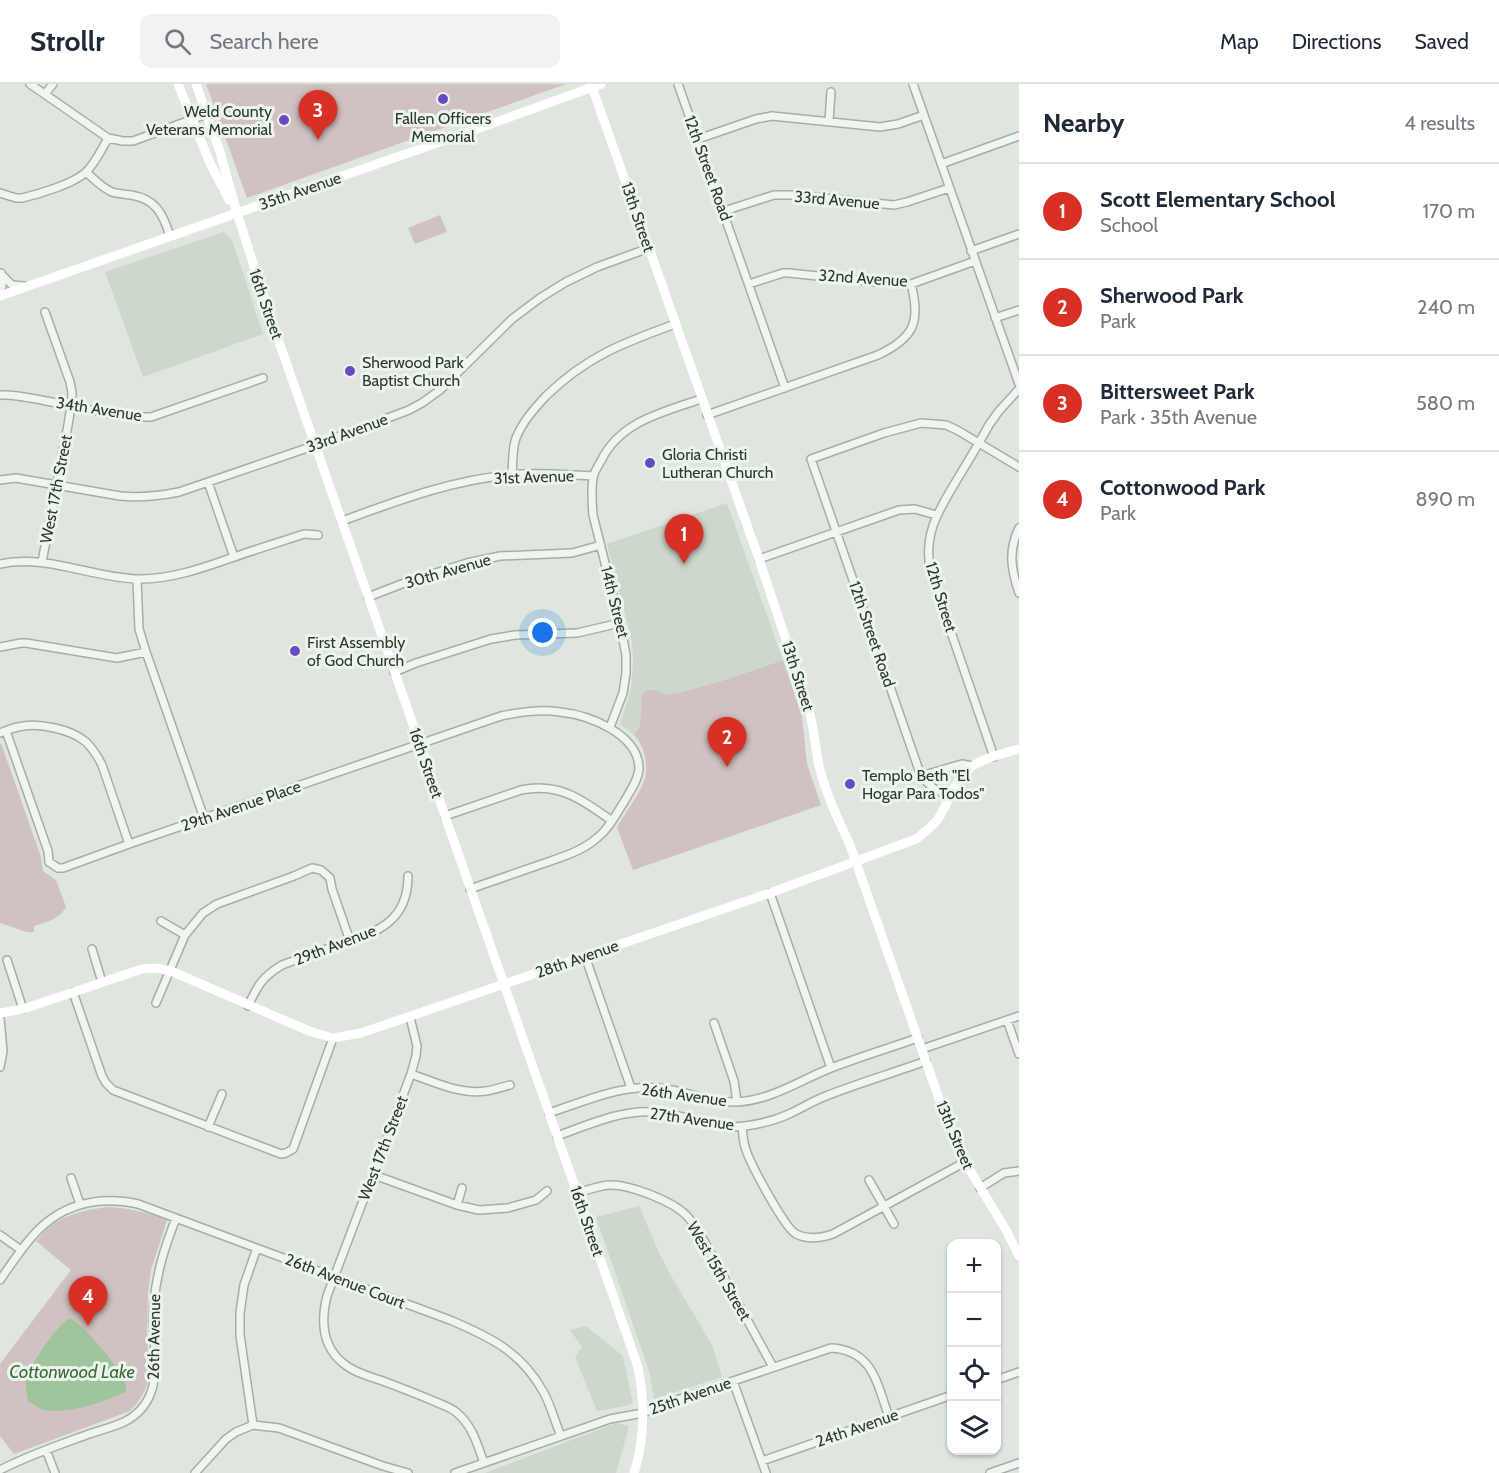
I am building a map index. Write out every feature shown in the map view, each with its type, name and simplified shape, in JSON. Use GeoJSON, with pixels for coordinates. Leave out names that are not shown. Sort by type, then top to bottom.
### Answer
{"type":"FeatureCollection","features":[{"type":"Feature","properties":{"kind":"street"},"geometry":{"type":"LineString","coordinates":[[30,84],[108,138],[123,141],[133,141],[207,114]]}},
{"type":"Feature","properties":{"kind":"street"},"geometry":{"type":"LineString","coordinates":[[45,94],[53,84]]}},
{"type":"Feature","properties":{"kind":"street","name":"16th Street"},"geometry":{"type":"LineString","coordinates":[[178,84],[210,163],[237,213]]}},
{"type":"Feature","properties":{"kind":"street","name":"16th Street"},"geometry":{"type":"LineString","coordinates":[[196,84],[226,170],[259,283],[638,1368],[643,1413],[641,1450],[634,1473]]}},
{"type":"Feature","properties":{"kind":"street","name":"12th Street Road"},"geometry":{"type":"LineString","coordinates":[[678,84],[785,387]]}},
{"type":"Feature","properties":{"kind":"street"},"geometry":{"type":"LineString","coordinates":[[913,84],[1019,384]]}},
{"type":"Feature","properties":{"kind":"street","name":"35th Avenue"},"geometry":{"type":"LineString","coordinates":[[0,295],[596,86]]}},
{"type":"Feature","properties":{"kind":"street","name":"13th Street"},"geometry":{"type":"LineString","coordinates":[[596,86],[649,248],[759,559],[808,706],[824,781],[855,861],[953,1136],[965,1162],[1019,1256]]}},
{"type":"Feature","properties":{"kind":"street"},"geometry":{"type":"LineString","coordinates":[[829,121],[831,92]]}},
{"type":"Feature","properties":{"kind":"street"},"geometry":{"type":"LineString","coordinates":[[698,139],[756,119],[772,116],[880,127],[898,124],[924,115]]}},
{"type":"Feature","properties":{"kind":"street"},"geometry":{"type":"LineString","coordinates":[[941,164],[1019,136]]}},
{"type":"Feature","properties":{"kind":"street"},"geometry":{"type":"LineString","coordinates":[[0,193],[16,198],[30,196],[67,183],[86,172],[108,138]]}},
{"type":"Feature","properties":{"kind":"street"},"geometry":{"type":"LineString","coordinates":[[86,172],[114,193],[133,195],[153,204],[164,217],[170,236]]}},
{"type":"Feature","properties":{"kind":"street","name":"33rd Avenue"},"geometry":{"type":"LineString","coordinates":[[724,211],[774,195],[894,205],[949,188]]}},
{"type":"Feature","properties":{"kind":"street"},"geometry":{"type":"LineString","coordinates":[[971,251],[1019,234]]}},
{"type":"Feature","properties":{"kind":"street","name":"33rd Avenue"},"geometry":{"type":"LineString","coordinates":[[0,480],[16,478],[136,498],[161,496],[208,483],[316,445],[393,417],[422,403],[440,390],[513,319],[540,298],[597,267],[649,248]]}},
{"type":"Feature","properties":{"kind":"street","name":"32nd Avenue"},"geometry":{"type":"LineString","coordinates":[[749,284],[783,273],[910,284],[975,261]]}},
{"type":"Feature","properties":{"kind":"street"},"geometry":{"type":"LineString","coordinates":[[1,273],[12,285],[28,286]]}},
{"type":"Feature","properties":{"kind":"street"},"geometry":{"type":"LineString","coordinates":[[0,295],[1,273]]}},
{"type":"Feature","properties":{"kind":"street"},"geometry":{"type":"LineString","coordinates":[[707,415],[894,348],[906,337],[914,321],[916,307],[910,284]]}},
{"type":"Feature","properties":{"kind":"street"},"geometry":{"type":"LineString","coordinates":[[995,318],[1019,310]]}},
{"type":"Feature","properties":{"kind":"street","name":"West 17th Street"},"geometry":{"type":"LineString","coordinates":[[42,562],[72,392],[45,312]]}},
{"type":"Feature","properties":{"kind":"street"},"geometry":{"type":"LineString","coordinates":[[512,474],[514,444],[523,424],[534,408],[552,391],[595,357],[630,340],[675,324]]}},
{"type":"Feature","properties":{"kind":"street","name":"34th Avenue"},"geometry":{"type":"LineString","coordinates":[[0,395],[21,396],[120,415],[151,417],[263,378]]}},
{"type":"Feature","properties":{"kind":"street","name":"12th Street"},"geometry":{"type":"LineString","coordinates":[[994,757],[929,565],[929,541],[936,515],[999,411],[1019,389]]}},
{"type":"Feature","properties":{"kind":"street","name":"31st Avenue"},"geometry":{"type":"LineString","coordinates":[[342,521],[419,493],[455,483],[512,474],[593,476],[602,457],[622,432],[649,417],[701,399]]}},
{"type":"Feature","properties":{"kind":"street","name":"12th Street Road"},"geometry":{"type":"LineString","coordinates":[[921,776],[811,459],[921,423],[946,425],[979,443]]}},
{"type":"Feature","properties":{"kind":"street"},"geometry":{"type":"LineString","coordinates":[[979,443],[1019,467]]}},
{"type":"Feature","properties":{"kind":"street","name":"14th Street"},"geometry":{"type":"LineString","coordinates":[[593,476],[593,515],[626,649],[623,693],[610,727]]}},
{"type":"Feature","properties":{"kind":"street"},"geometry":{"type":"LineString","coordinates":[[208,483],[234,557]]}},
{"type":"Feature","properties":{"kind":"street"},"geometry":{"type":"LineString","coordinates":[[759,559],[906,509],[915,508],[936,515]]}},
{"type":"Feature","properties":{"kind":"street"},"geometry":{"type":"LineString","coordinates":[[1019,528],[1012,546],[1011,562],[1019,593]]}},
{"type":"Feature","properties":{"kind":"street"},"geometry":{"type":"LineString","coordinates":[[0,564],[14,561],[42,562],[137,579],[204,568],[304,534],[318,535]]}},
{"type":"Feature","properties":{"kind":"street","name":"30th Avenue"},"geometry":{"type":"LineString","coordinates":[[368,597],[467,562],[500,556],[572,553],[601,545]]}},
{"type":"Feature","properties":{"kind":"street"},"geometry":{"type":"LineString","coordinates":[[137,579],[139,628],[204,818]]}},
{"type":"Feature","properties":{"kind":"street"},"geometry":{"type":"LineString","coordinates":[[394,672],[490,639],[515,635],[577,633],[620,623]]}},
{"type":"Feature","properties":{"kind":"street"},"geometry":{"type":"LineString","coordinates":[[0,647],[26,643],[117,658],[146,652]]}},
{"type":"Feature","properties":{"kind":"street"},"geometry":{"type":"LineString","coordinates":[[420,743],[501,716],[535,710],[560,711],[610,727],[633,747],[637,757],[639,770],[636,782],[612,821],[598,838],[583,848],[470,889]]}},
{"type":"Feature","properties":{"kind":"street"},"geometry":{"type":"LineString","coordinates":[[3,732],[26,725],[44,727],[66,731],[87,743],[102,765],[129,844]]}},
{"type":"Feature","properties":{"kind":"street","name":"29th Avenue Place"},"geometry":{"type":"LineString","coordinates":[[3,732],[48,851],[49,862],[58,868],[420,743]]}},
{"type":"Feature","properties":{"kind":"street","name":"28th Avenue"},"geometry":{"type":"LineString","coordinates":[[0,1012],[23,1009],[102,981],[141,969],[156,968],[171,971],[309,1031],[333,1038],[361,1033],[770,893],[916,839],[930,829],[958,781],[972,766],[1019,748]]}},
{"type":"Feature","properties":{"kind":"street"},"geometry":{"type":"LineString","coordinates":[[948,796],[933,788],[921,776],[962,764],[972,766]]}},
{"type":"Feature","properties":{"kind":"street"},"geometry":{"type":"LineString","coordinates":[[445,816],[520,790],[543,788],[555,789],[571,795],[612,821]]}},
{"type":"Feature","properties":{"kind":"street"},"geometry":{"type":"LineString","coordinates":[[156,1003],[185,935],[203,913],[217,904],[312,868],[321,870],[330,878],[350,941]]}},
{"type":"Feature","properties":{"kind":"street","name":"29th Avenue"},"geometry":{"type":"LineString","coordinates":[[248,1006],[256,987],[269,973],[282,965],[374,932],[390,922],[405,901],[408,876]]}},
{"type":"Feature","properties":{"kind":"street"},"geometry":{"type":"LineString","coordinates":[[770,893],[831,1068]]}},
{"type":"Feature","properties":{"kind":"street"},"geometry":{"type":"LineString","coordinates":[[161,921],[185,935]]}},
{"type":"Feature","properties":{"kind":"street"},"geometry":{"type":"LineString","coordinates":[[92,949],[102,981]]}},
{"type":"Feature","properties":{"kind":"street"},"geometry":{"type":"LineString","coordinates":[[585,956],[631,1088]]}},
{"type":"Feature","properties":{"kind":"street"},"geometry":{"type":"LineString","coordinates":[[7,960],[23,1009]]}},
{"type":"Feature","properties":{"kind":"street"},"geometry":{"type":"LineString","coordinates":[[73,992],[106,1083],[113,1090],[276,1153],[286,1154],[293,1149],[333,1038]]}},
{"type":"Feature","properties":{"kind":"street"},"geometry":{"type":"LineString","coordinates":[[922,1049],[1019,1016]]}},
{"type":"Feature","properties":{"kind":"street","name":"West 17th Street"},"geometry":{"type":"LineString","coordinates":[[410,1017],[417,1046],[411,1074],[334,1277],[324,1308],[323,1327],[331,1349],[336,1357],[347,1366],[364,1375],[423,1396],[454,1410],[468,1423],[474,1433],[484,1463]]}},
{"type":"Feature","properties":{"kind":"street"},"geometry":{"type":"LineString","coordinates":[[0,1019],[3,1051],[0,1067]]}},
{"type":"Feature","properties":{"kind":"street"},"geometry":{"type":"LineString","coordinates":[[1007,1020],[1019,1054]]}},
{"type":"Feature","properties":{"kind":"street"},"geometry":{"type":"LineString","coordinates":[[714,1023],[734,1081],[737,1102]]}},
{"type":"Feature","properties":{"kind":"street","name":"26th Avenue"},"geometry":{"type":"LineString","coordinates":[[549,1113],[618,1090],[631,1088],[661,1088],[737,1102],[762,1098],[831,1068],[918,1038]]}},
{"type":"Feature","properties":{"kind":"street","name":"27th Avenue"},"geometry":{"type":"LineString","coordinates":[[558,1136],[610,1118],[642,1112],[681,1116],[709,1124],[742,1127],[767,1122],[828,1095],[926,1061]]}},
{"type":"Feature","properties":{"kind":"street"},"geometry":{"type":"LineString","coordinates":[[411,1074],[462,1090],[487,1091],[510,1085]]}},
{"type":"Feature","properties":{"kind":"street"},"geometry":{"type":"LineString","coordinates":[[208,1127],[222,1094]]}},
{"type":"Feature","properties":{"kind":"street"},"geometry":{"type":"LineString","coordinates":[[742,1127],[745,1149],[785,1222],[793,1232],[811,1238],[826,1236],[965,1162]]}},
{"type":"Feature","properties":{"kind":"street"},"geometry":{"type":"LineString","coordinates":[[980,1188],[1004,1173],[1019,1171]]}},
{"type":"Feature","properties":{"kind":"street"},"geometry":{"type":"LineString","coordinates":[[374,1175],[457,1205],[485,1210],[508,1208],[536,1200],[547,1191]]}},
{"type":"Feature","properties":{"kind":"street"},"geometry":{"type":"LineString","coordinates":[[71,1178],[80,1204]]}},
{"type":"Feature","properties":{"kind":"street"},"geometry":{"type":"LineString","coordinates":[[869,1180],[894,1224]]}},
{"type":"Feature","properties":{"kind":"street","name":"West 15th Street"},"geometry":{"type":"LineString","coordinates":[[578,1193],[598,1187],[618,1185],[673,1204],[687,1215],[698,1230],[773,1367]]}},
{"type":"Feature","properties":{"kind":"street"},"geometry":{"type":"LineString","coordinates":[[457,1205],[462,1188]]}},
{"type":"Feature","properties":{"kind":"street","name":"26th Avenue Court"},"geometry":{"type":"LineString","coordinates":[[0,1280],[30,1238],[59,1214],[80,1204],[100,1201],[123,1200],[138,1204],[450,1320],[487,1336],[520,1360],[534,1376],[561,1436]]}},
{"type":"Feature","properties":{"kind":"street","name":"26th Avenue"},"geometry":{"type":"LineString","coordinates":[[0,1470],[20,1460],[124,1422],[145,1404],[153,1389],[156,1369],[153,1304],[162,1257],[176,1218]]}},
{"type":"Feature","properties":{"kind":"street"},"geometry":{"type":"LineString","coordinates":[[0,1235],[21,1250]]}},
{"type":"Feature","properties":{"kind":"street"},"geometry":{"type":"LineString","coordinates":[[253,1425],[240,1335],[240,1313],[244,1286],[257,1248]]}},
{"type":"Feature","properties":{"kind":"street","name":"25th Avenue"},"geometry":{"type":"LineString","coordinates":[[455,1473],[610,1419],[643,1413],[831,1348],[848,1350],[869,1366],[889,1417]]}},
{"type":"Feature","properties":{"kind":"street"},"geometry":{"type":"LineString","coordinates":[[1001,1378],[1019,1372]]}},
{"type":"Feature","properties":{"kind":"street"},"geometry":{"type":"LineString","coordinates":[[733,1381],[766,1473]]}},
{"type":"Feature","properties":{"kind":"street","name":"24th Avenue"},"geometry":{"type":"LineString","coordinates":[[762,1461],[947,1396]]}},
{"type":"Feature","properties":{"kind":"street"},"geometry":{"type":"LineString","coordinates":[[201,1471],[226,1439],[253,1425],[279,1428],[381,1469],[408,1473]]}},
{"type":"Feature","properties":{"kind":"street"},"geometry":{"type":"LineString","coordinates":[[46,1450],[55,1473]]}},
{"type":"Feature","properties":{"kind":"street"},"geometry":{"type":"LineString","coordinates":[[990,1473],[1019,1463]]}},
{"type":"Feature","properties":{"kind":"shaded area"},"geometry":{"type":"Polygon","coordinates":[[[206,84],[566,84],[247,198],[206,84]]]}},
{"type":"Feature","properties":{"kind":"shaded area"},"geometry":{"type":"Polygon","coordinates":[[[440,215],[447,232],[415,244],[408,228],[440,215]]]}},
{"type":"Feature","properties":{"kind":"shaded area"},"geometry":{"type":"Polygon","coordinates":[[[224,232],[232,240],[263,334],[143,377],[105,272],[224,232]]]}},
{"type":"Feature","properties":{"kind":"shaded area"},"geometry":{"type":"Polygon","coordinates":[[[727,503],[783,660],[678,693],[667,695],[655,690],[641,710],[640,726],[634,735],[620,724],[631,690],[632,641],[607,544],[727,503]]]}},
{"type":"Feature","properties":{"kind":"shaded area"},"geometry":{"type":"Polygon","coordinates":[[[783,660],[802,717],[807,764],[821,805],[633,870],[617,827],[644,781],[646,763],[643,750],[634,735],[640,726],[642,694],[647,690],[655,690],[667,695],[678,693],[783,660]]]}},
{"type":"Feature","properties":{"kind":"shaded area"},"geometry":{"type":"Polygon","coordinates":[[[1,743],[41,857],[43,871],[56,880],[66,907],[56,917],[34,926],[34,932],[0,923],[1,743]]]}},
{"type":"Feature","properties":{"kind":"shaded area"},"geometry":{"type":"Polygon","coordinates":[[[639,1206],[670,1274],[712,1345],[722,1377],[654,1399],[650,1374],[596,1217],[639,1206]]]}},
{"type":"Feature","properties":{"kind":"shaded area"},"geometry":{"type":"Polygon","coordinates":[[[107,1207],[137,1211],[167,1220],[151,1270],[148,1293],[147,1335],[150,1375],[145,1390],[130,1411],[14,1454],[0,1436],[0,1364],[71,1270],[36,1241],[49,1227],[62,1219],[84,1211],[107,1207]]]}},
{"type":"Feature","properties":{"kind":"shaded area"},"geometry":{"type":"Polygon","coordinates":[[[586,1326],[623,1356],[633,1403],[630,1405],[597,1411],[575,1357],[582,1347],[570,1330],[586,1326]]]}},
{"type":"Feature","properties":{"kind":"shaded area"},"geometry":{"type":"Polygon","coordinates":[[[616,1423],[629,1426],[616,1473],[485,1473],[616,1423]]]}},
{"type":"Feature","properties":{"kind":"water","name":"Cottonwood Lake"},"geometry":{"type":"Polygon","coordinates":[[[70,1318],[92,1337],[109,1357],[122,1376],[126,1391],[84,1407],[60,1411],[41,1409],[28,1401],[26,1380],[46,1344],[70,1318]]]}},
{"type":"Feature","properties":{"kind":"place","name":"Fallen Officers Memorial"},"geometry":{"type":"Point","coordinates":[443,99]}},
{"type":"Feature","properties":{"kind":"place","name":"Weld County Veterans Memorial"},"geometry":{"type":"Point","coordinates":[284,120]}},
{"type":"Feature","properties":{"kind":"place","name":"Bittersweet Park"},"geometry":{"type":"Point","coordinates":[318,140]}},
{"type":"Feature","properties":{"kind":"place","name":"Sherwood Park Baptist Church"},"geometry":{"type":"Point","coordinates":[350,371]}},
{"type":"Feature","properties":{"kind":"place","name":"Gloria Christi Lutheran Church"},"geometry":{"type":"Point","coordinates":[650,463]}},
{"type":"Feature","properties":{"kind":"place","name":"Scott Elementary School"},"geometry":{"type":"Point","coordinates":[684,564]}},
{"type":"Feature","properties":{"kind":"place","name":"First Assembly of God Church"},"geometry":{"type":"Point","coordinates":[295,651]}},
{"type":"Feature","properties":{"kind":"place","name":"Sherwood Park"},"geometry":{"type":"Point","coordinates":[727,767]}},
{"type":"Feature","properties":{"kind":"place","name":"Templo Beth \"El Hogar Para Todos\""},"geometry":{"type":"Point","coordinates":[850,784]}},
{"type":"Feature","properties":{"kind":"place","name":"Cottonwood Park"},"geometry":{"type":"Point","coordinates":[88,1326]}}]}
